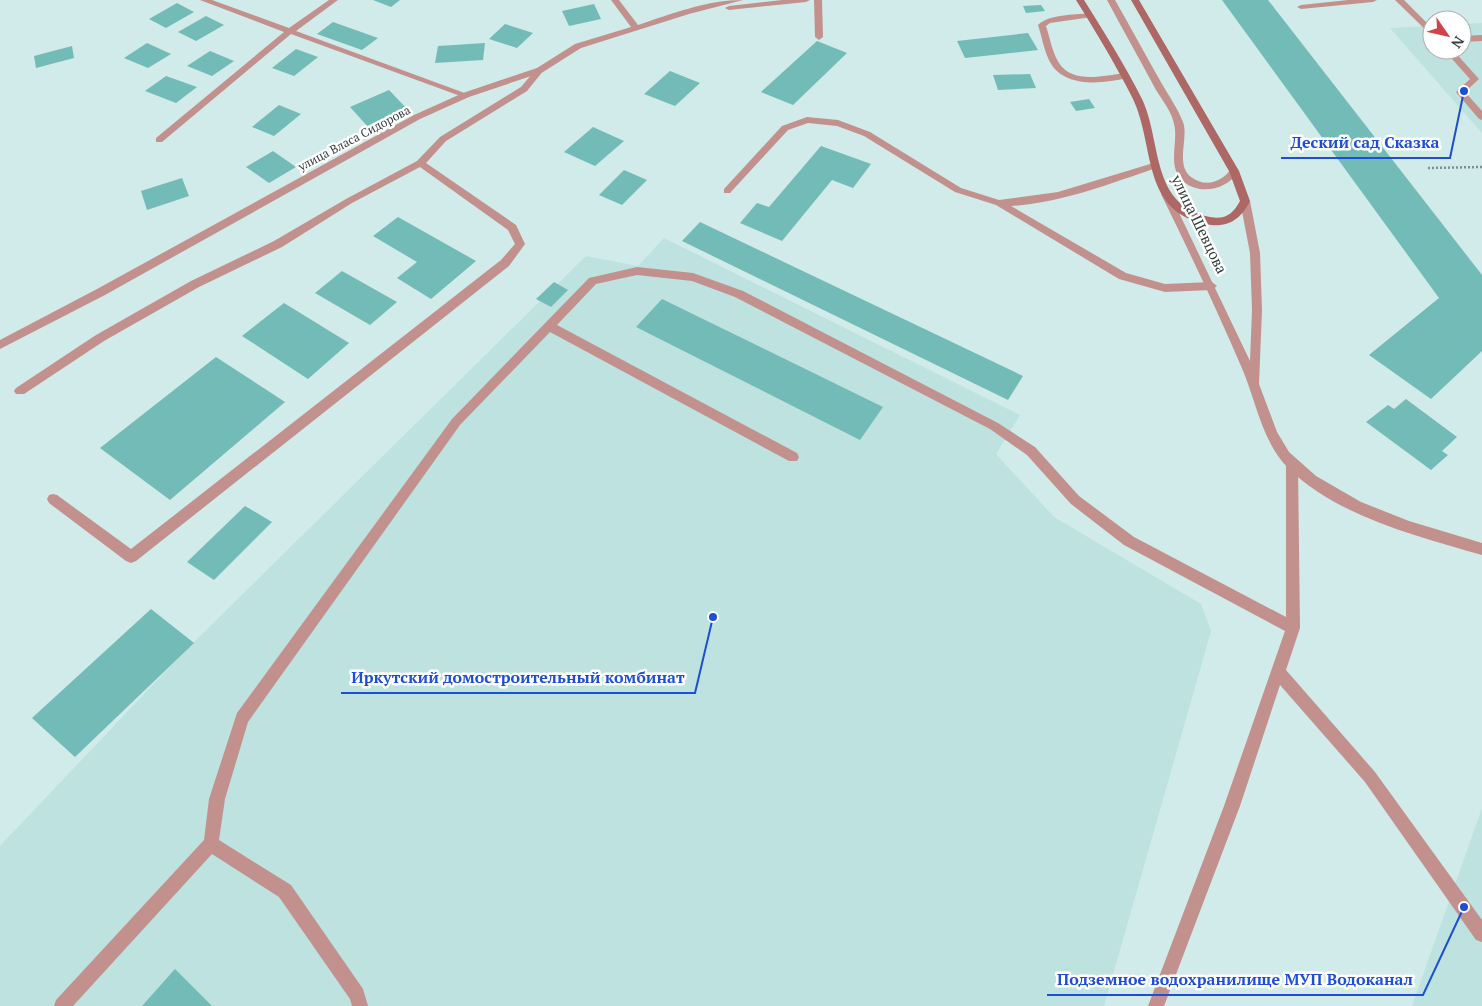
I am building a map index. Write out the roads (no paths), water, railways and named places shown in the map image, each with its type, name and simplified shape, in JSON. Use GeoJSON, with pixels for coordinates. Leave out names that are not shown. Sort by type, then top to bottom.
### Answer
{"type":"FeatureCollection","features":[{"type":"Feature","properties":{"kind":"main road","name":"улица Шевцова"},"geometry":{"type":"LineString","coordinates":[[1080,0],[1138,100],[1148,127],[1153,166],[1166,194]]}},
{"type":"Feature","properties":{"kind":"main road"},"geometry":{"type":"LineString","coordinates":[[1134,0],[1234,171],[1245,201],[1240,212],[1229,220],[1214,222],[1197,217],[1180,207],[1166,194]]}},
{"type":"Feature","properties":{"kind":"street"},"geometry":{"type":"LineString","coordinates":[[204,0],[466,95]]}},
{"type":"Feature","properties":{"kind":"street"},"geometry":{"type":"LineString","coordinates":[[159,140],[289,32],[334,0]]}},
{"type":"Feature","properties":{"kind":"street"},"geometry":{"type":"LineString","coordinates":[[615,0],[635,27]]}},
{"type":"Feature","properties":{"kind":"street","name":"улица Власа Сидорова"},"geometry":{"type":"LineString","coordinates":[[0,344],[102,292],[401,126],[466,95],[540,70],[578,46],[687,12],[739,0]]}},
{"type":"Feature","properties":{"kind":"street"},"geometry":{"type":"LineString","coordinates":[[687,12],[806,0]]}},
{"type":"Feature","properties":{"kind":"street"},"geometry":{"type":"LineString","coordinates":[[818,0],[819,37]]}},
{"type":"Feature","properties":{"kind":"street"},"geometry":{"type":"LineString","coordinates":[[1110,0],[1179,123],[1181,138],[1177,159],[1180,171],[1190,180],[1201,186],[1215,186],[1228,180],[1234,171]]}},
{"type":"Feature","properties":{"kind":"street"},"geometry":{"type":"LineString","coordinates":[[1301,7],[1374,0]]}},
{"type":"Feature","properties":{"kind":"street"},"geometry":{"type":"LineString","coordinates":[[1399,0],[1422,23]]}},
{"type":"Feature","properties":{"kind":"street"},"geometry":{"type":"LineString","coordinates":[[1089,15],[1048,21],[1042,25],[1055,64],[1064,73],[1085,80],[1124,76]]}},
{"type":"Feature","properties":{"kind":"street"},"geometry":{"type":"LineString","coordinates":[[1457,60],[1475,80],[1460,92],[1482,117]]}},
{"type":"Feature","properties":{"kind":"street"},"geometry":{"type":"LineString","coordinates":[[20,391],[100,338],[195,284],[278,244],[349,201],[420,163],[443,139],[524,89],[540,70]]}},
{"type":"Feature","properties":{"kind":"street"},"geometry":{"type":"LineString","coordinates":[[727,192],[785,128],[807,120],[838,123],[867,134],[958,190],[999,204],[1123,276],[1165,288],[1212,286]]}},
{"type":"Feature","properties":{"kind":"street"},"geometry":{"type":"LineString","coordinates":[[54,500],[131,557],[505,263],[520,244],[512,228],[420,163]]}},
{"type":"Feature","properties":{"kind":"street"},"geometry":{"type":"LineString","coordinates":[[999,204],[1026,203],[1082,189],[1153,166]]}},
{"type":"Feature","properties":{"kind":"street","name":"улица Шевцова"},"geometry":{"type":"LineString","coordinates":[[1166,194],[1212,286],[1255,386],[1268,426],[1292,464]]}},
{"type":"Feature","properties":{"kind":"street"},"geometry":{"type":"LineString","coordinates":[[1245,201],[1255,252],[1257,310],[1255,386]]}},
{"type":"Feature","properties":{"kind":"street"},"geometry":{"type":"LineString","coordinates":[[62,1006],[210,844],[217,799],[242,718],[456,422],[593,281],[637,271],[693,277],[738,294],[994,426],[1031,451],[1075,500],[1129,541],[1293,628]]}},
{"type":"Feature","properties":{"kind":"street"},"geometry":{"type":"LineString","coordinates":[[549,326],[794,457]]}},
{"type":"Feature","properties":{"kind":"street"},"geometry":{"type":"LineString","coordinates":[[1156,1006],[1232,806],[1293,628],[1292,464]]}},
{"type":"Feature","properties":{"kind":"street"},"geometry":{"type":"LineString","coordinates":[[1292,464],[1329,492],[1375,513],[1482,549]]}},
{"type":"Feature","properties":{"kind":"street"},"geometry":{"type":"LineString","coordinates":[[1278,672],[1370,777],[1482,934]]}},
{"type":"Feature","properties":{"kind":"street"},"geometry":{"type":"LineString","coordinates":[[210,844],[285,891],[357,995],[360,1006]]}},
{"type":"Feature","properties":{"kind":"place","name":"Деский сад Сказка"},"geometry":{"type":"Point","coordinates":[1464,91]}},
{"type":"Feature","properties":{"kind":"place","name":"Иркутский домостроительный комбинат"},"geometry":{"type":"Point","coordinates":[713,617]}},
{"type":"Feature","properties":{"kind":"place","name":"Подземное водохранилище МУП Водоканал"},"geometry":{"type":"Point","coordinates":[1464,907]}}]}
